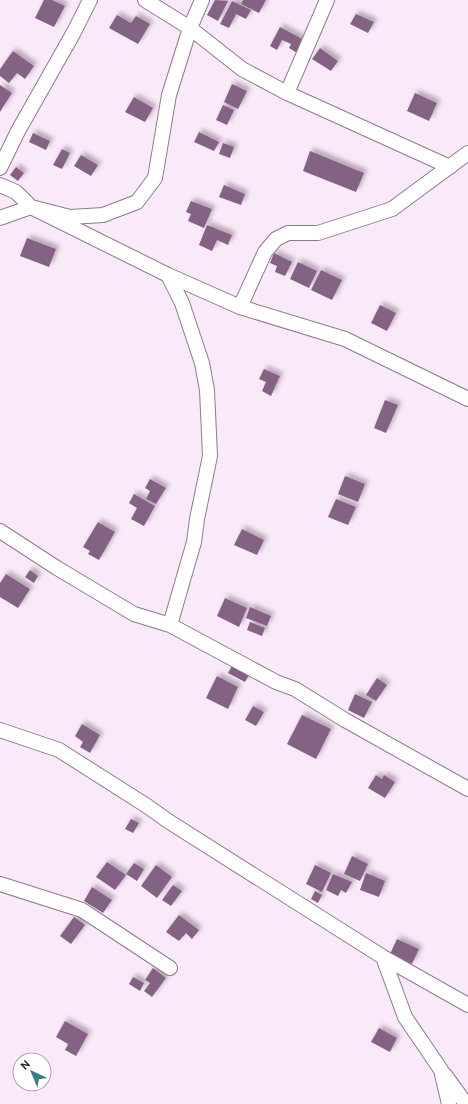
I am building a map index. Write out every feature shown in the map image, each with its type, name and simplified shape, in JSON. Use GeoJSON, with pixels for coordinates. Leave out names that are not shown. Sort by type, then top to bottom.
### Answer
{"type":"FeatureCollection","features":[{"type":"Feature","properties":{"kind":"street"},"geometry":{"type":"LineString","coordinates":[[0,168],[18,131],[74,32],[90,0]]}},
{"type":"Feature","properties":{"kind":"street"},"geometry":{"type":"LineString","coordinates":[[145,0],[190,28],[242,68],[287,93],[450,167]]}},
{"type":"Feature","properties":{"kind":"street"},"geometry":{"type":"LineString","coordinates":[[0,218],[31,207],[70,217],[104,215],[137,202],[155,178],[170,95],[190,28],[202,0]]}},
{"type":"Feature","properties":{"kind":"street"},"geometry":{"type":"LineString","coordinates":[[287,93],[327,0]]}},
{"type":"Feature","properties":{"kind":"street"},"geometry":{"type":"LineString","coordinates":[[240,307],[265,252],[276,239],[288,234],[318,233],[392,208],[468,153]]}},
{"type":"Feature","properties":{"kind":"street"},"geometry":{"type":"LineString","coordinates":[[0,185],[16,192],[31,207],[168,275],[240,307],[345,339],[468,399]]}},
{"type":"Feature","properties":{"kind":"street"},"geometry":{"type":"LineString","coordinates":[[168,275],[182,303],[202,363],[207,390],[210,456],[197,519],[194,542],[170,625]]}},
{"type":"Feature","properties":{"kind":"street"},"geometry":{"type":"LineString","coordinates":[[0,531],[57,568],[134,614],[170,625],[276,682],[296,689],[345,720],[468,789]]}},
{"type":"Feature","properties":{"kind":"street"},"geometry":{"type":"LineString","coordinates":[[0,730],[59,750],[168,821],[383,956],[468,1006]]}},
{"type":"Feature","properties":{"kind":"street"},"geometry":{"type":"LineString","coordinates":[[0,884],[82,910],[170,968]]}},
{"type":"Feature","properties":{"kind":"street"},"geometry":{"type":"LineString","coordinates":[[383,956],[405,1017],[466,1104]]}},
{"type":"Feature","properties":{"kind":"street"},"geometry":{"type":"LineString","coordinates":[[441,1070],[449,1104]]}},
{"type":"Feature","properties":{"kind":"building"},"geometry":{"type":"Polygon","coordinates":[[[44,0],[52,0],[65,6],[54,27],[35,18],[44,0]]]}},
{"type":"Feature","properties":{"kind":"building"},"geometry":{"type":"Polygon","coordinates":[[[215,0],[228,1],[218,21],[207,15],[215,0]]]}},
{"type":"Feature","properties":{"kind":"building"},"geometry":{"type":"Polygon","coordinates":[[[243,0],[266,0],[259,13],[241,4],[243,0]]]}},
{"type":"Feature","properties":{"kind":"building"},"geometry":{"type":"Polygon","coordinates":[[[232,1],[251,10],[246,19],[236,14],[229,28],[220,24],[232,1]]]}},
{"type":"Feature","properties":{"kind":"building"},"geometry":{"type":"Polygon","coordinates":[[[356,14],[374,22],[368,33],[350,24],[356,14]]]}},
{"type":"Feature","properties":{"kind":"building"},"geometry":{"type":"Polygon","coordinates":[[[117,15],[131,23],[136,16],[150,24],[138,44],[109,28],[117,15]]]}},
{"type":"Feature","properties":{"kind":"building"},"geometry":{"type":"Polygon","coordinates":[[[280,27],[306,41],[299,54],[289,48],[291,44],[282,40],[277,50],[270,46],[280,27]]]}},
{"type":"Feature","properties":{"kind":"building"},"geometry":{"type":"Polygon","coordinates":[[[320,48],[338,61],[331,71],[312,59],[320,48]]]}},
{"type":"Feature","properties":{"kind":"building"},"geometry":{"type":"Polygon","coordinates":[[[13,51],[34,66],[25,79],[17,73],[9,83],[0,76],[0,69],[13,51]]]}},
{"type":"Feature","properties":{"kind":"building"},"geometry":{"type":"Polygon","coordinates":[[[232,84],[247,91],[238,109],[224,102],[232,84]]]}},
{"type":"Feature","properties":{"kind":"building"},"geometry":{"type":"Polygon","coordinates":[[[0,85],[12,93],[0,112],[0,85]]]}},
{"type":"Feature","properties":{"kind":"building"},"geometry":{"type":"Polygon","coordinates":[[[415,93],[437,103],[429,121],[407,111],[415,93]]]}},
{"type":"Feature","properties":{"kind":"building"},"geometry":{"type":"Polygon","coordinates":[[[134,97],[153,108],[145,122],[125,112],[134,97]]]}},
{"type":"Feature","properties":{"kind":"building"},"geometry":{"type":"Polygon","coordinates":[[[223,105],[234,110],[227,125],[216,120],[223,105]]]}},
{"type":"Feature","properties":{"kind":"building"},"geometry":{"type":"Polygon","coordinates":[[[199,132],[219,142],[214,151],[194,142],[199,132]]]}},
{"type":"Feature","properties":{"kind":"building"},"geometry":{"type":"Polygon","coordinates":[[[33,133],[50,141],[46,150],[29,142],[33,133]]]}},
{"type":"Feature","properties":{"kind":"building"},"geometry":{"type":"Polygon","coordinates":[[[223,143],[234,147],[230,158],[219,154],[223,143]]]}},
{"type":"Feature","properties":{"kind":"building"},"geometry":{"type":"Polygon","coordinates":[[[62,149],[70,153],[62,169],[53,165],[62,149]]]}},
{"type":"Feature","properties":{"kind":"building"},"geometry":{"type":"Polygon","coordinates":[[[310,151],[364,173],[356,192],[303,171],[310,151]]]}},
{"type":"Feature","properties":{"kind":"building"},"geometry":{"type":"Polygon","coordinates":[[[81,155],[98,165],[91,176],[74,166],[81,155]]]}},
{"type":"Feature","properties":{"kind":"building"},"geometry":{"type":"Polygon","coordinates":[[[16,167],[24,173],[18,181],[10,175],[16,167]]]}},
{"type":"Feature","properties":{"kind":"building"},"geometry":{"type":"Polygon","coordinates":[[[224,185],[245,194],[241,205],[219,197],[224,185]]]}},
{"type":"Feature","properties":{"kind":"building"},"geometry":{"type":"Polygon","coordinates":[[[191,201],[212,209],[204,228],[188,221],[191,214],[186,212],[191,201]]]}},
{"type":"Feature","properties":{"kind":"building"},"geometry":{"type":"Polygon","coordinates":[[[207,225],[232,235],[228,245],[217,240],[212,251],[199,245],[207,225]]]}},
{"type":"Feature","properties":{"kind":"building"},"geometry":{"type":"Polygon","coordinates":[[[27,238],[56,249],[49,267],[20,256],[27,238]]]}},
{"type":"Feature","properties":{"kind":"building"},"geometry":{"type":"Polygon","coordinates":[[[274,253],[292,262],[285,276],[275,272],[277,266],[270,263],[274,253]]]}},
{"type":"Feature","properties":{"kind":"building"},"geometry":{"type":"Polygon","coordinates":[[[298,262],[317,271],[309,288],[290,279],[298,262]]]}},
{"type":"Feature","properties":{"kind":"building"},"geometry":{"type":"Polygon","coordinates":[[[321,270],[342,280],[332,300],[311,290],[321,270]]]}},
{"type":"Feature","properties":{"kind":"building"},"geometry":{"type":"Polygon","coordinates":[[[380,305],[396,313],[387,331],[371,323],[380,305]]]}},
{"type":"Feature","properties":{"kind":"building"},"geometry":{"type":"Polygon","coordinates":[[[264,369],[280,376],[271,396],[262,391],[266,382],[259,379],[264,369]]]}},
{"type":"Feature","properties":{"kind":"building"},"geometry":{"type":"Polygon","coordinates":[[[385,400],[398,405],[386,433],[374,428],[385,400]]]}},
{"type":"Feature","properties":{"kind":"building"},"geometry":{"type":"Polygon","coordinates":[[[345,476],[365,484],[358,502],[338,494],[345,476]]]}},
{"type":"Feature","properties":{"kind":"building"},"geometry":{"type":"Polygon","coordinates":[[[150,479],[166,488],[156,504],[146,499],[150,491],[145,488],[150,479]]]}},
{"type":"Feature","properties":{"kind":"building"},"geometry":{"type":"Polygon","coordinates":[[[134,494],[155,506],[144,526],[131,519],[137,508],[129,503],[134,494]]]}},
{"type":"Feature","properties":{"kind":"building"},"geometry":{"type":"Polygon","coordinates":[[[336,499],[356,507],[348,525],[328,517],[336,499]]]}},
{"type":"Feature","properties":{"kind":"building"},"geometry":{"type":"Polygon","coordinates":[[[98,522],[115,532],[99,560],[88,554],[90,551],[83,547],[98,522]]]}},
{"type":"Feature","properties":{"kind":"building"},"geometry":{"type":"Polygon","coordinates":[[[242,529],[264,540],[257,555],[234,545],[242,529]]]}},
{"type":"Feature","properties":{"kind":"building"},"geometry":{"type":"Polygon","coordinates":[[[30,570],[38,576],[34,583],[25,577],[30,570]]]}},
{"type":"Feature","properties":{"kind":"building"},"geometry":{"type":"Polygon","coordinates":[[[6,574],[30,589],[18,608],[0,597],[0,583],[6,574]]]}},
{"type":"Feature","properties":{"kind":"building"},"geometry":{"type":"Polygon","coordinates":[[[225,598],[247,608],[239,627],[217,616],[225,598]]]}},
{"type":"Feature","properties":{"kind":"building"},"geometry":{"type":"Polygon","coordinates":[[[250,607],[271,616],[267,626],[246,618],[250,607]]]}},
{"type":"Feature","properties":{"kind":"building"},"geometry":{"type":"Polygon","coordinates":[[[250,622],[265,628],[262,636],[247,630],[250,622]]]}},
{"type":"Feature","properties":{"kind":"building"},"geometry":{"type":"Polygon","coordinates":[[[233,664],[250,673],[245,682],[228,673],[233,664]]]}},
{"type":"Feature","properties":{"kind":"building"},"geometry":{"type":"Polygon","coordinates":[[[217,676],[238,687],[228,709],[206,698],[217,676]]]}},
{"type":"Feature","properties":{"kind":"building"},"geometry":{"type":"Polygon","coordinates":[[[377,678],[387,685],[376,701],[366,695],[377,678]]]}},
{"type":"Feature","properties":{"kind":"building"},"geometry":{"type":"Polygon","coordinates":[[[355,694],[372,702],[364,718],[348,710],[355,694]]]}},
{"type":"Feature","properties":{"kind":"building"},"geometry":{"type":"Polygon","coordinates":[[[253,706],[264,712],[256,726],[245,720],[253,706]]]}},
{"type":"Feature","properties":{"kind":"building"},"geometry":{"type":"Polygon","coordinates":[[[302,715],[331,729],[316,759],[287,744],[302,715]]]}},
{"type":"Feature","properties":{"kind":"building"},"geometry":{"type":"Polygon","coordinates":[[[82,724],[100,735],[90,753],[80,747],[83,742],[75,736],[82,724]]]}},
{"type":"Feature","properties":{"kind":"building"},"geometry":{"type":"Polygon","coordinates":[[[376,775],[382,779],[384,775],[395,782],[385,798],[368,788],[376,775]]]}},
{"type":"Feature","properties":{"kind":"building"},"geometry":{"type":"Polygon","coordinates":[[[131,819],[139,823],[133,833],[125,829],[131,819]]]}},
{"type":"Feature","properties":{"kind":"building"},"geometry":{"type":"Polygon","coordinates":[[[352,856],[368,864],[360,881],[344,874],[352,856]]]}},
{"type":"Feature","properties":{"kind":"building"},"geometry":{"type":"Polygon","coordinates":[[[107,862],[126,875],[115,890],[96,877],[107,862]]]}},
{"type":"Feature","properties":{"kind":"building"},"geometry":{"type":"Polygon","coordinates":[[[134,863],[144,869],[137,881],[126,874],[134,863]]]}},
{"type":"Feature","properties":{"kind":"building"},"geometry":{"type":"Polygon","coordinates":[[[156,865],[172,877],[157,898],[141,886],[156,865]]]}},
{"type":"Feature","properties":{"kind":"building"},"geometry":{"type":"Polygon","coordinates":[[[315,865],[331,873],[322,892],[306,884],[315,865]]]}},
{"type":"Feature","properties":{"kind":"building"},"geometry":{"type":"Polygon","coordinates":[[[366,873],[385,881],[379,897],[360,890],[366,873]]]}},
{"type":"Feature","properties":{"kind":"building"},"geometry":{"type":"Polygon","coordinates":[[[333,874],[352,882],[346,893],[341,890],[338,896],[326,890],[333,874]]]}},
{"type":"Feature","properties":{"kind":"building"},"geometry":{"type":"Polygon","coordinates":[[[173,885],[182,891],[171,906],[162,900],[173,885]]]}},
{"type":"Feature","properties":{"kind":"building"},"geometry":{"type":"Polygon","coordinates":[[[92,887],[112,900],[103,913],[84,901],[92,887]]]}},
{"type":"Feature","properties":{"kind":"building"},"geometry":{"type":"Polygon","coordinates":[[[315,891],[322,895],[318,903],[311,899],[315,891]]]}},
{"type":"Feature","properties":{"kind":"building"},"geometry":{"type":"Polygon","coordinates":[[[179,915],[199,930],[192,939],[186,933],[179,941],[166,932],[179,915]]]}},
{"type":"Feature","properties":{"kind":"building"},"geometry":{"type":"Polygon","coordinates":[[[74,917],[85,925],[71,944],[60,936],[74,917]]]}},
{"type":"Feature","properties":{"kind":"building"},"geometry":{"type":"Polygon","coordinates":[[[397,939],[419,949],[412,964],[390,954],[397,939]]]}},
{"type":"Feature","properties":{"kind":"building"},"geometry":{"type":"Polygon","coordinates":[[[153,968],[166,978],[152,997],[144,991],[150,983],[145,980],[153,968]]]}},
{"type":"Feature","properties":{"kind":"building"},"geometry":{"type":"Polygon","coordinates":[[[133,977],[144,983],[140,991],[129,984],[133,977]]]}},
{"type":"Feature","properties":{"kind":"building"},"geometry":{"type":"Polygon","coordinates":[[[65,1021],[88,1034],[76,1056],[65,1050],[68,1044],[56,1037],[65,1021]]]}},
{"type":"Feature","properties":{"kind":"building"},"geometry":{"type":"Polygon","coordinates":[[[379,1028],[397,1038],[390,1052],[371,1042],[379,1028]]]}}]}
